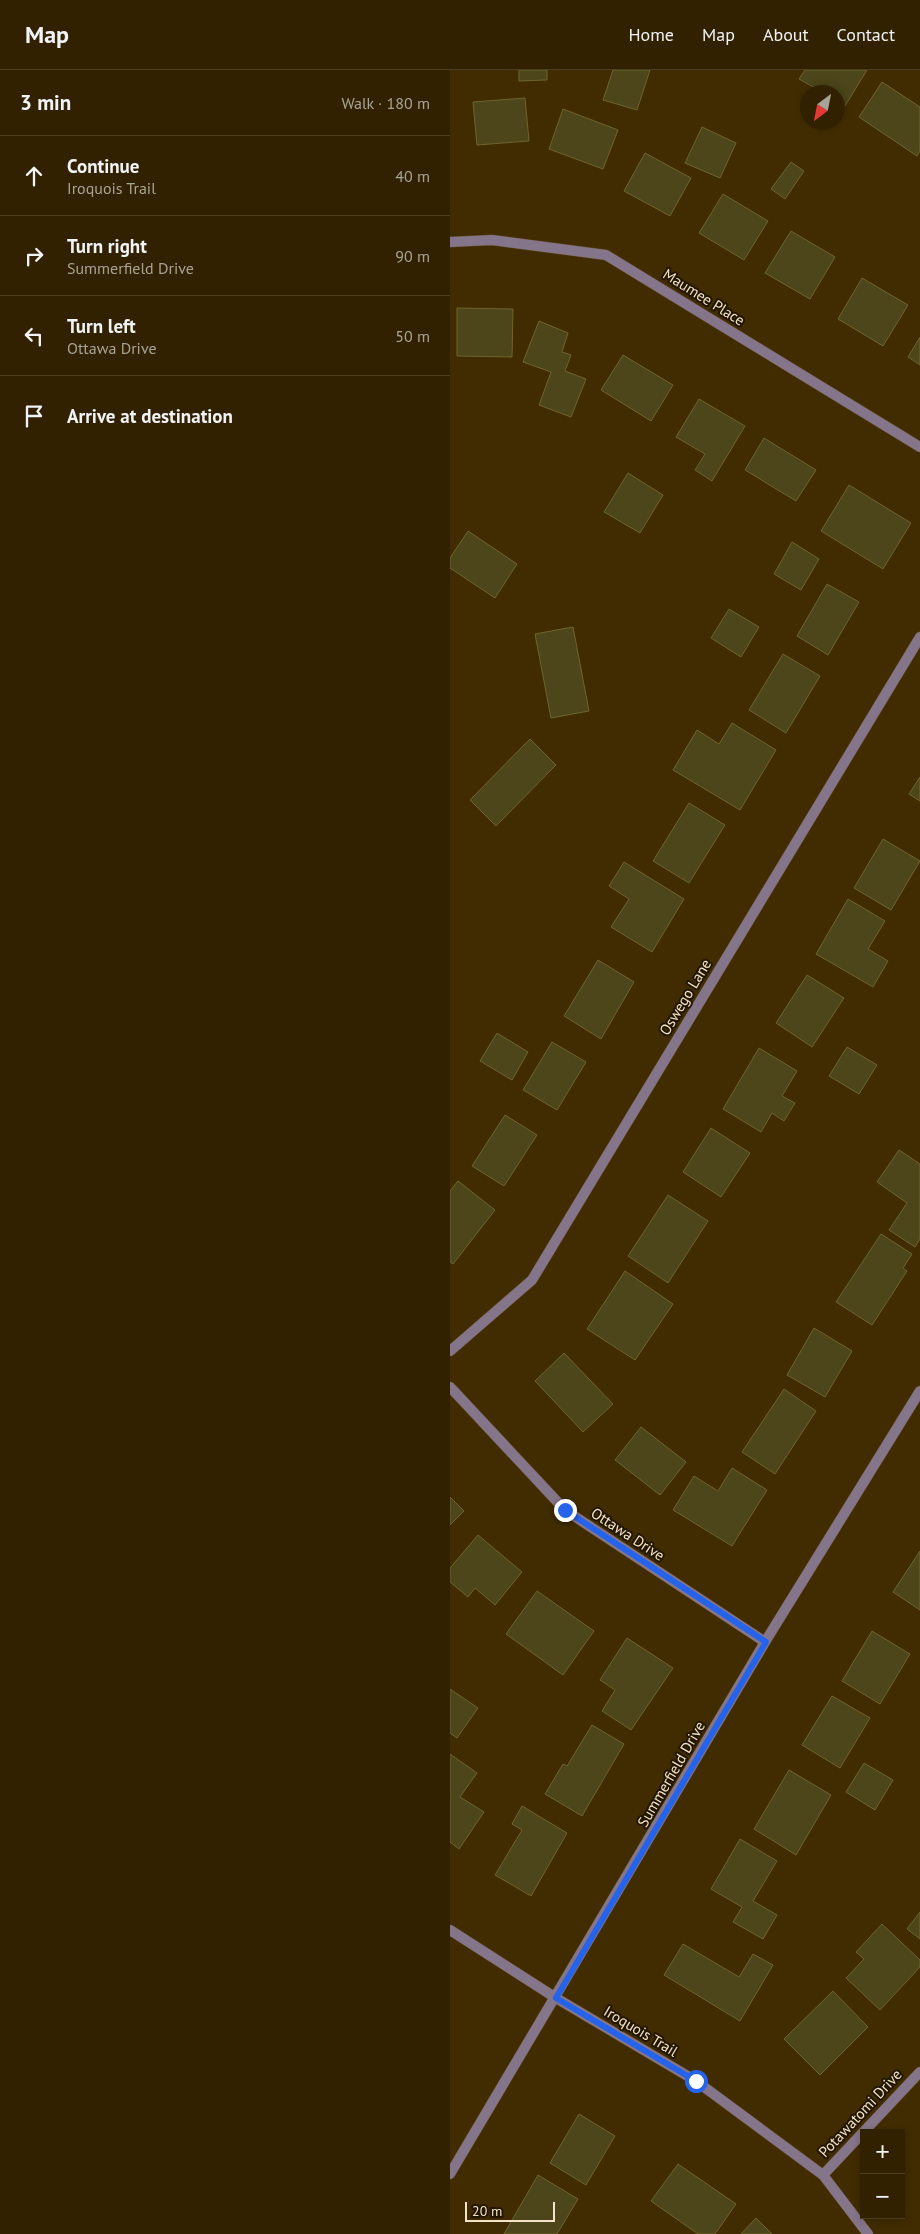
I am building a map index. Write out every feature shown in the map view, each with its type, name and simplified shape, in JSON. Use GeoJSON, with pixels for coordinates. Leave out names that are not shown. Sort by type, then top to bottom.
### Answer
{"type":"FeatureCollection","features":[{"type":"Feature","properties":{"kind":"street","name":"Maumee Place"},"geometry":{"type":"LineString","coordinates":[[450,242],[492,240],[606,255],[920,448]]}},
{"type":"Feature","properties":{"kind":"street","name":"Oswego Lane"},"geometry":{"type":"LineString","coordinates":[[450,1351],[532,1280],[920,637]]}},
{"type":"Feature","properties":{"kind":"street","name":"Ottawa Drive"},"geometry":{"type":"LineString","coordinates":[[450,1387],[565,1510],[766,1642]]}},
{"type":"Feature","properties":{"kind":"street","name":"Summerfield Drive"},"geometry":{"type":"LineString","coordinates":[[450,2174],[766,1642],[920,1392]]}},
{"type":"Feature","properties":{"kind":"street","name":"Iroquois Trail"},"geometry":{"type":"LineString","coordinates":[[450,1930],[556,1998],[696,2081],[823,2175],[868,2234]]}},
{"type":"Feature","properties":{"kind":"street","name":"Potawatomi Drive"},"geometry":{"type":"LineString","coordinates":[[823,2175],[920,2072]]}},
{"type":"Feature","properties":{"kind":"building"},"geometry":{"type":"Polygon","coordinates":[[[519,70],[547,70],[547,80],[519,81],[519,70]]]}},
{"type":"Feature","properties":{"kind":"building"},"geometry":{"type":"Polygon","coordinates":[[[613,70],[650,70],[637,110],[603,100],[613,70]]]}},
{"type":"Feature","properties":{"kind":"building"},"geometry":{"type":"Polygon","coordinates":[[[805,70],[867,70],[845,106],[845,85],[810,85],[799,79],[805,70]]]}},
{"type":"Feature","properties":{"kind":"building"},"geometry":{"type":"Polygon","coordinates":[[[882,82],[920,107],[920,151],[917,156],[859,117],[882,82]]]}},
{"type":"Feature","properties":{"kind":"building"},"geometry":{"type":"Polygon","coordinates":[[[525,98],[529,141],[477,145],[473,102],[525,98]]]}},
{"type":"Feature","properties":{"kind":"building"},"geometry":{"type":"Polygon","coordinates":[[[563,109],[618,130],[603,169],[549,149],[563,109]]]}},
{"type":"Feature","properties":{"kind":"building"},"geometry":{"type":"Polygon","coordinates":[[[702,127],[736,143],[720,178],[685,163],[702,127]]]}},
{"type":"Feature","properties":{"kind":"building"},"geometry":{"type":"Polygon","coordinates":[[[645,153],[691,178],[670,216],[624,191],[645,153]]]}},
{"type":"Feature","properties":{"kind":"building"},"geometry":{"type":"Polygon","coordinates":[[[791,162],[804,171],[785,199],[771,189],[791,162]]]}},
{"type":"Feature","properties":{"kind":"building"},"geometry":{"type":"Polygon","coordinates":[[[723,194],[768,221],[744,260],[699,233],[723,194]]]}},
{"type":"Feature","properties":{"kind":"building"},"geometry":{"type":"Polygon","coordinates":[[[791,231],[835,257],[810,299],[765,273],[791,231]]]}},
{"type":"Feature","properties":{"kind":"building"},"geometry":{"type":"Polygon","coordinates":[[[862,278],[908,305],[883,346],[838,319],[862,278]]]}},
{"type":"Feature","properties":{"kind":"building"},"geometry":{"type":"Polygon","coordinates":[[[457,308],[513,309],[512,357],[457,356],[457,308]]]}},
{"type":"Feature","properties":{"kind":"building"},"geometry":{"type":"Polygon","coordinates":[[[539,321],[568,333],[562,352],[571,355],[565,371],[586,379],[571,417],[539,405],[551,372],[523,362],[539,321]]]}},
{"type":"Feature","properties":{"kind":"building"},"geometry":{"type":"Polygon","coordinates":[[[920,337],[920,365],[908,357],[920,337]]]}},
{"type":"Feature","properties":{"kind":"building"},"geometry":{"type":"Polygon","coordinates":[[[623,355],[673,385],[651,421],[601,390],[623,355]]]}},
{"type":"Feature","properties":{"kind":"building"},"geometry":{"type":"Polygon","coordinates":[[[699,399],[745,426],[712,481],[695,470],[705,454],[676,437],[699,399]]]}},
{"type":"Feature","properties":{"kind":"building"},"geometry":{"type":"Polygon","coordinates":[[[764,438],[816,470],[796,501],[745,470],[764,438]]]}},
{"type":"Feature","properties":{"kind":"building"},"geometry":{"type":"Polygon","coordinates":[[[628,473],[663,495],[640,533],[604,512],[628,473]]]}},
{"type":"Feature","properties":{"kind":"building"},"geometry":{"type":"Polygon","coordinates":[[[849,485],[911,523],[883,569],[821,531],[849,485]]]}},
{"type":"Feature","properties":{"kind":"building"},"geometry":{"type":"Polygon","coordinates":[[[468,531],[517,564],[495,598],[450,568],[450,558],[468,531]]]}},
{"type":"Feature","properties":{"kind":"building"},"geometry":{"type":"Polygon","coordinates":[[[792,542],[819,559],[801,590],[774,574],[792,542]]]}},
{"type":"Feature","properties":{"kind":"building"},"geometry":{"type":"Polygon","coordinates":[[[827,584],[859,602],[828,655],[797,636],[827,584]]]}},
{"type":"Feature","properties":{"kind":"building"},"geometry":{"type":"Polygon","coordinates":[[[729,609],[759,627],[741,657],[711,638],[729,609]]]}},
{"type":"Feature","properties":{"kind":"building"},"geometry":{"type":"Polygon","coordinates":[[[573,627],[589,711],[551,718],[535,634],[573,627]]]}},
{"type":"Feature","properties":{"kind":"building"},"geometry":{"type":"Polygon","coordinates":[[[783,654],[820,676],[786,733],[749,710],[783,654]]]}},
{"type":"Feature","properties":{"kind":"building"},"geometry":{"type":"Polygon","coordinates":[[[732,723],[776,750],[740,810],[673,770],[697,730],[719,744],[732,723]]]}},
{"type":"Feature","properties":{"kind":"building"},"geometry":{"type":"Polygon","coordinates":[[[530,739],[556,765],[496,826],[470,800],[530,739]]]}},
{"type":"Feature","properties":{"kind":"building"},"geometry":{"type":"Polygon","coordinates":[[[920,777],[920,801],[909,794],[920,777]]]}},
{"type":"Feature","properties":{"kind":"building"},"geometry":{"type":"Polygon","coordinates":[[[689,803],[725,825],[689,883],[653,861],[689,803]]]}},
{"type":"Feature","properties":{"kind":"building"},"geometry":{"type":"Polygon","coordinates":[[[883,839],[920,861],[891,910],[854,888],[883,839]]]}},
{"type":"Feature","properties":{"kind":"building"},"geometry":{"type":"Polygon","coordinates":[[[624,862],[684,899],[652,952],[611,927],[629,899],[609,886],[624,862]]]}},
{"type":"Feature","properties":{"kind":"building"},"geometry":{"type":"Polygon","coordinates":[[[848,899],[885,921],[868,949],[888,961],[873,987],[816,954],[848,899]]]}},
{"type":"Feature","properties":{"kind":"building"},"geometry":{"type":"Polygon","coordinates":[[[598,960],[634,982],[601,1039],[564,1016],[598,960]]]}},
{"type":"Feature","properties":{"kind":"building"},"geometry":{"type":"Polygon","coordinates":[[[807,975],[844,998],[812,1047],[776,1023],[807,975]]]}},
{"type":"Feature","properties":{"kind":"building"},"geometry":{"type":"Polygon","coordinates":[[[497,1033],[528,1052],[512,1080],[480,1061],[497,1033]]]}},
{"type":"Feature","properties":{"kind":"building"},"geometry":{"type":"Polygon","coordinates":[[[552,1042],[586,1062],[557,1110],[523,1090],[552,1042]]]}},
{"type":"Feature","properties":{"kind":"building"},"geometry":{"type":"Polygon","coordinates":[[[847,1047],[877,1065],[859,1094],[829,1076],[847,1047]]]}},
{"type":"Feature","properties":{"kind":"building"},"geometry":{"type":"Polygon","coordinates":[[[759,1048],[797,1071],[782,1096],[795,1103],[784,1121],[772,1113],[761,1132],[723,1109],[759,1048]]]}},
{"type":"Feature","properties":{"kind":"building"},"geometry":{"type":"Polygon","coordinates":[[[505,1115],[537,1135],[504,1186],[472,1166],[505,1115]]]}},
{"type":"Feature","properties":{"kind":"building"},"geometry":{"type":"Polygon","coordinates":[[[711,1128],[750,1153],[721,1197],[683,1172],[711,1128]]]}},
{"type":"Feature","properties":{"kind":"building"},"geometry":{"type":"Polygon","coordinates":[[[899,1150],[920,1164],[920,1239],[915,1247],[889,1230],[907,1203],[877,1182],[899,1150]]]}},
{"type":"Feature","properties":{"kind":"building"},"geometry":{"type":"Polygon","coordinates":[[[458,1181],[495,1210],[453,1264],[450,1262],[450,1191],[458,1181]]]}},
{"type":"Feature","properties":{"kind":"building"},"geometry":{"type":"Polygon","coordinates":[[[668,1195],[708,1221],[668,1283],[628,1256],[668,1195]]]}},
{"type":"Feature","properties":{"kind":"building"},"geometry":{"type":"Polygon","coordinates":[[[881,1234],[912,1254],[903,1268],[907,1271],[872,1325],[836,1302],[881,1234]]]}},
{"type":"Feature","properties":{"kind":"building"},"geometry":{"type":"Polygon","coordinates":[[[625,1271],[673,1304],[635,1360],[587,1329],[625,1271]]]}},
{"type":"Feature","properties":{"kind":"building"},"geometry":{"type":"Polygon","coordinates":[[[814,1328],[852,1351],[825,1397],[787,1375],[814,1328]]]}},
{"type":"Feature","properties":{"kind":"building"},"geometry":{"type":"Polygon","coordinates":[[[564,1353],[613,1404],[583,1432],[535,1381],[564,1353]]]}},
{"type":"Feature","properties":{"kind":"building"},"geometry":{"type":"Polygon","coordinates":[[[784,1389],[816,1411],[775,1474],[742,1452],[784,1389]]]}},
{"type":"Feature","properties":{"kind":"building"},"geometry":{"type":"Polygon","coordinates":[[[641,1427],[686,1462],[660,1495],[615,1460],[641,1427]]]}},
{"type":"Feature","properties":{"kind":"building"},"geometry":{"type":"Polygon","coordinates":[[[732,1468],[767,1490],[732,1546],[673,1510],[694,1476],[718,1491],[732,1468]]]}},
{"type":"Feature","properties":{"kind":"building"},"geometry":{"type":"Polygon","coordinates":[[[450,1497],[464,1511],[450,1525],[450,1497]]]}},
{"type":"Feature","properties":{"kind":"building"},"geometry":{"type":"Polygon","coordinates":[[[478,1535],[522,1572],[495,1605],[475,1588],[468,1597],[450,1582],[450,1568],[478,1535]]]}},
{"type":"Feature","properties":{"kind":"building"},"geometry":{"type":"Polygon","coordinates":[[[920,1551],[920,1610],[893,1592],[920,1551]]]}},
{"type":"Feature","properties":{"kind":"building"},"geometry":{"type":"Polygon","coordinates":[[[537,1591],[594,1631],[563,1675],[506,1634],[537,1591]]]}},
{"type":"Feature","properties":{"kind":"building"},"geometry":{"type":"Polygon","coordinates":[[[872,1631],[910,1654],[880,1704],[842,1681],[872,1631]]]}},
{"type":"Feature","properties":{"kind":"building"},"geometry":{"type":"Polygon","coordinates":[[[627,1638],[673,1668],[631,1730],[602,1711],[615,1690],[600,1680],[627,1638]]]}},
{"type":"Feature","properties":{"kind":"building"},"geometry":{"type":"Polygon","coordinates":[[[450,1689],[478,1708],[457,1738],[450,1733],[450,1689]]]}},
{"type":"Feature","properties":{"kind":"building"},"geometry":{"type":"Polygon","coordinates":[[[832,1696],[870,1718],[840,1768],[802,1745],[832,1696]]]}},
{"type":"Feature","properties":{"kind":"building"},"geometry":{"type":"Polygon","coordinates":[[[592,1725],[624,1744],[582,1816],[545,1794],[563,1764],[567,1766],[592,1725]]]}},
{"type":"Feature","properties":{"kind":"building"},"geometry":{"type":"Polygon","coordinates":[[[450,1754],[477,1773],[460,1797],[484,1812],[459,1849],[450,1842],[450,1754]]]}},
{"type":"Feature","properties":{"kind":"building"},"geometry":{"type":"Polygon","coordinates":[[[864,1763],[893,1780],[875,1810],[846,1792],[864,1763]]]}},
{"type":"Feature","properties":{"kind":"building"},"geometry":{"type":"Polygon","coordinates":[[[789,1770],[831,1795],[796,1855],[754,1829],[789,1770]]]}},
{"type":"Feature","properties":{"kind":"building"},"geometry":{"type":"Polygon","coordinates":[[[522,1806],[567,1833],[531,1896],[495,1875],[522,1830],[512,1824],[522,1806]]]}},
{"type":"Feature","properties":{"kind":"building"},"geometry":{"type":"Polygon","coordinates":[[[740,1839],[777,1861],[753,1901],[777,1915],[763,1939],[733,1922],[742,1907],[711,1889],[740,1839]]]}},
{"type":"Feature","properties":{"kind":"building"},"geometry":{"type":"Polygon","coordinates":[[[920,1912],[920,1939],[907,1929],[920,1912]]]}},
{"type":"Feature","properties":{"kind":"building"},"geometry":{"type":"Polygon","coordinates":[[[882,1924],[920,1960],[920,1967],[880,2010],[846,1978],[864,1959],[856,1952],[882,1924]]]}},
{"type":"Feature","properties":{"kind":"building"},"geometry":{"type":"Polygon","coordinates":[[[683,1944],[739,1977],[753,1954],[773,1965],[740,2021],[664,1975],[683,1944]]]}},
{"type":"Feature","properties":{"kind":"building"},"geometry":{"type":"Polygon","coordinates":[[[833,1991],[868,2027],[820,2075],[784,2039],[833,1991]]]}},
{"type":"Feature","properties":{"kind":"building"},"geometry":{"type":"Polygon","coordinates":[[[579,2114],[615,2136],[586,2185],[550,2163],[579,2114]]]}},
{"type":"Feature","properties":{"kind":"building"},"geometry":{"type":"Polygon","coordinates":[[[678,2164],[736,2204],[715,2234],[698,2234],[651,2201],[678,2164]]]}},
{"type":"Feature","properties":{"kind":"building"},"geometry":{"type":"Polygon","coordinates":[[[538,2175],[578,2199],[557,2234],[504,2234],[538,2175]]]}},
{"type":"Feature","properties":{"kind":"building"},"geometry":{"type":"Polygon","coordinates":[[[756,2218],[772,2234],[741,2234],[756,2218]]]}},
{"type":"Feature","properties":{"kind":"route"},"geometry":{"type":"LineString","coordinates":[[565,1510],[766,1642],[556,1998],[696,2081]]}}]}
